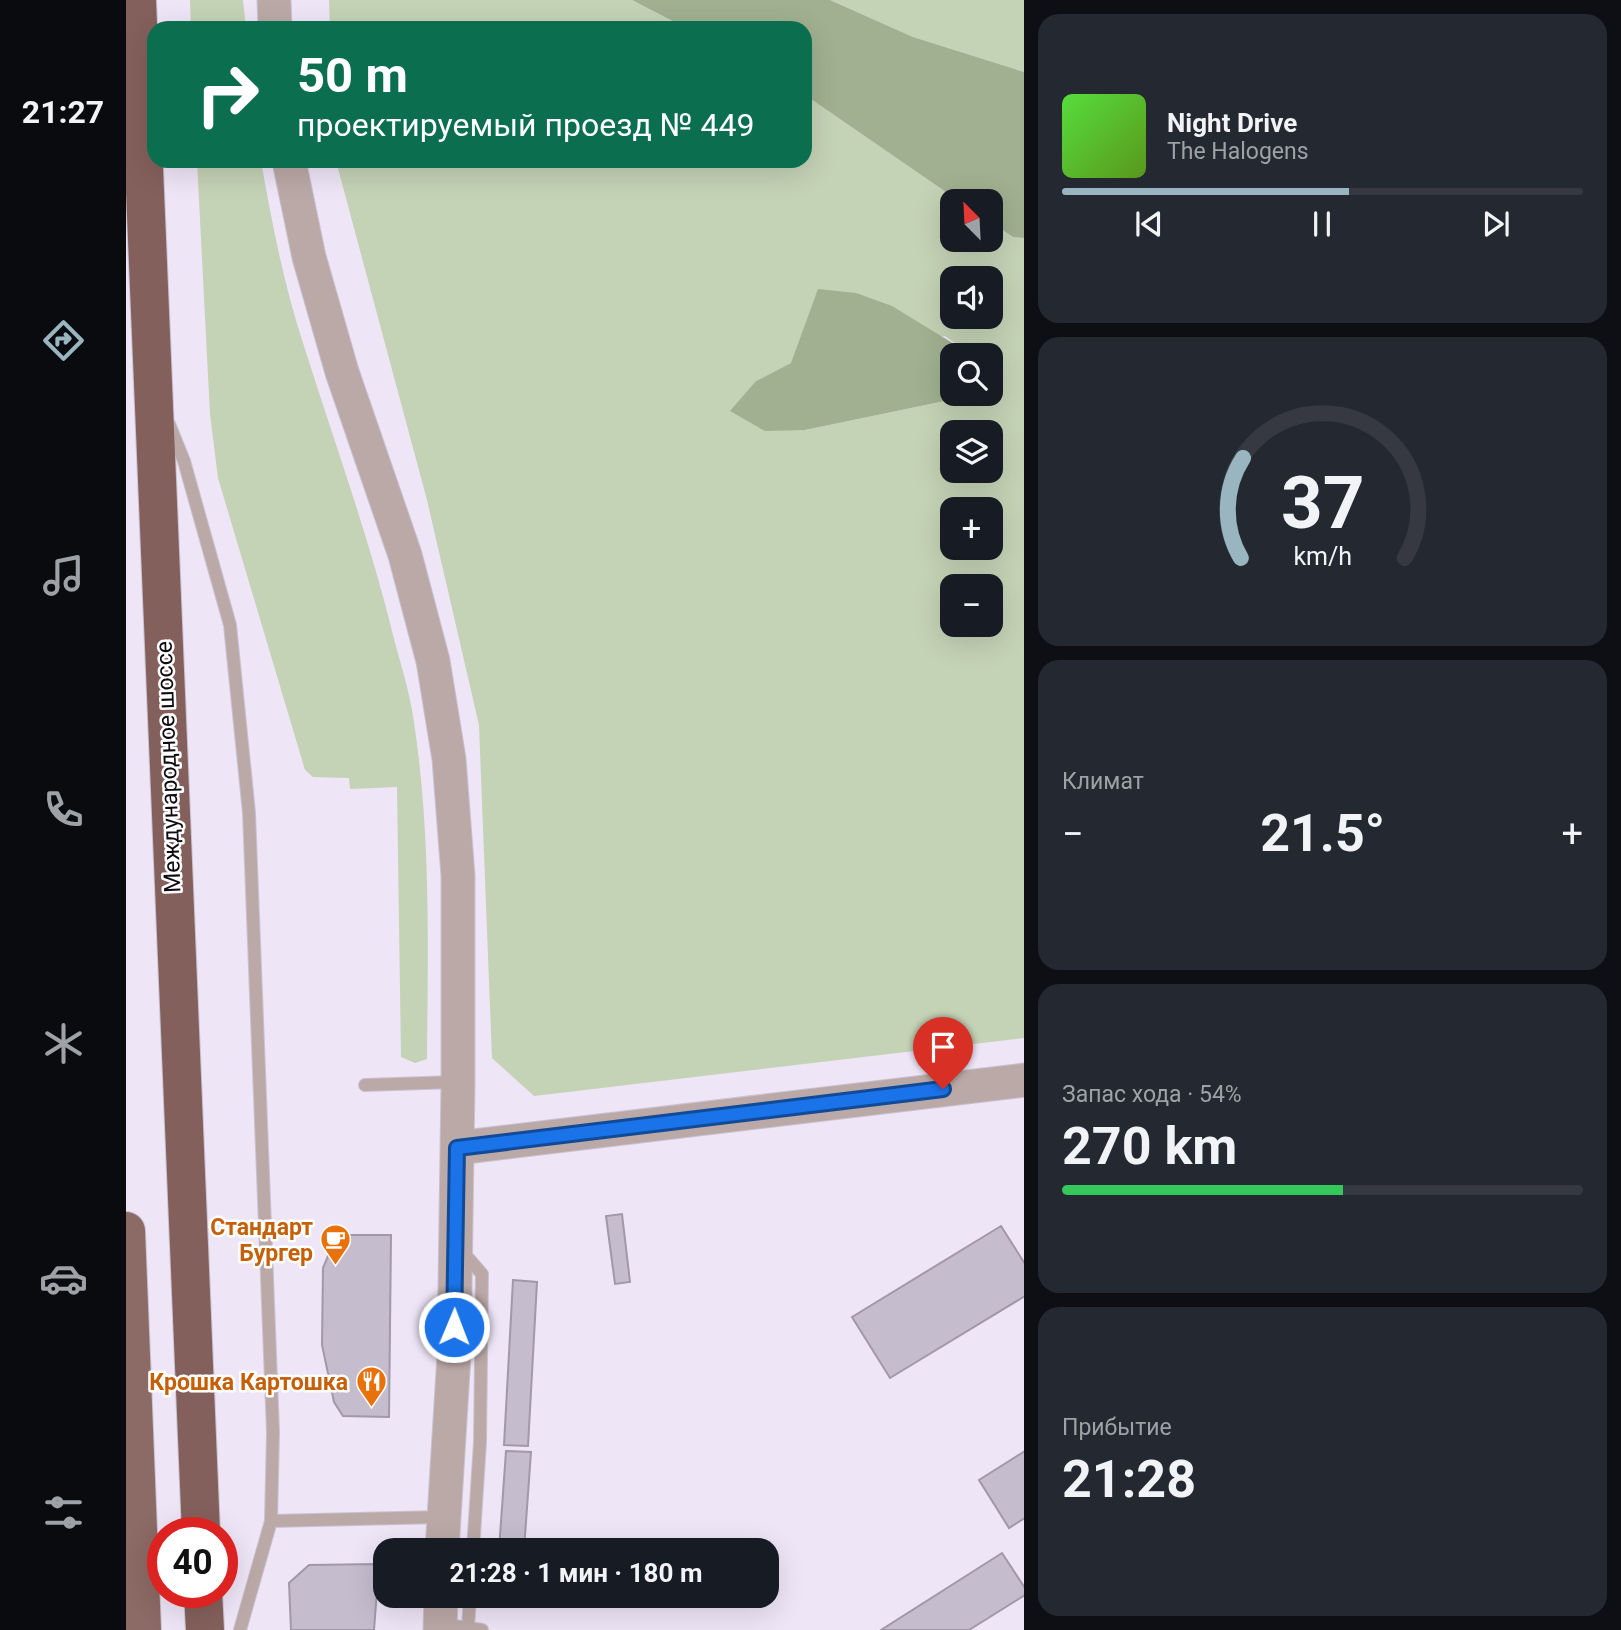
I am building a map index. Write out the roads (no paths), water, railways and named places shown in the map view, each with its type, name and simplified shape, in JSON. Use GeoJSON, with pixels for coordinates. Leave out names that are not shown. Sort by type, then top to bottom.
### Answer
{"type":"FeatureCollection","features":[{"type":"Feature","properties":{"kind":"highway","name":"Международное шоссе"},"geometry":{"type":"LineString","coordinates":[[137,0],[200,1517]]}},
{"type":"Feature","properties":{"kind":"highway"},"geometry":{"type":"LineString","coordinates":[[126,1231],[142,1630]]}},
{"type":"Feature","properties":{"kind":"highway"},"geometry":{"type":"LineString","coordinates":[[204,1608],[205,1630]]}},
{"type":"Feature","properties":{"kind":"street"},"geometry":{"type":"LineString","coordinates":[[274,0],[275,21]]}},
{"type":"Feature","properties":{"kind":"street"},"geometry":{"type":"LineString","coordinates":[[291,168],[313,270],[342,372],[405,555],[433,661],[449,759],[458,876],[458,1082],[454,1355],[443,1538]]}},
{"type":"Feature","properties":{"kind":"street"},"geometry":{"type":"LineString","coordinates":[[457,1148],[1024,1080]]}},
{"type":"Feature","properties":{"kind":"lane"},"geometry":{"type":"LineString","coordinates":[[152,383],[184,461],[230,625],[249,813],[273,1432],[271,1521],[240,1630]]}},
{"type":"Feature","properties":{"kind":"lane"},"geometry":{"type":"LineString","coordinates":[[365,1085],[458,1082]]}},
{"type":"Feature","properties":{"kind":"lane"},"geometry":{"type":"LineString","coordinates":[[456,1243],[482,1274],[481,1442],[474,1538]]}},
{"type":"Feature","properties":{"kind":"lane"},"geometry":{"type":"LineString","coordinates":[[271,1521],[444,1517]]}},
{"type":"Feature","properties":{"kind":"lane"},"geometry":{"type":"LineString","coordinates":[[447,1620],[482,1630]]}},
{"type":"Feature","properties":{"kind":"place","name":"Стандарт Бургер"},"geometry":{"type":"Point","coordinates":[336,1267]}},
{"type":"Feature","properties":{"kind":"place","name":"Крошка Картошка"},"geometry":{"type":"Point","coordinates":[371,1409]}}]}
